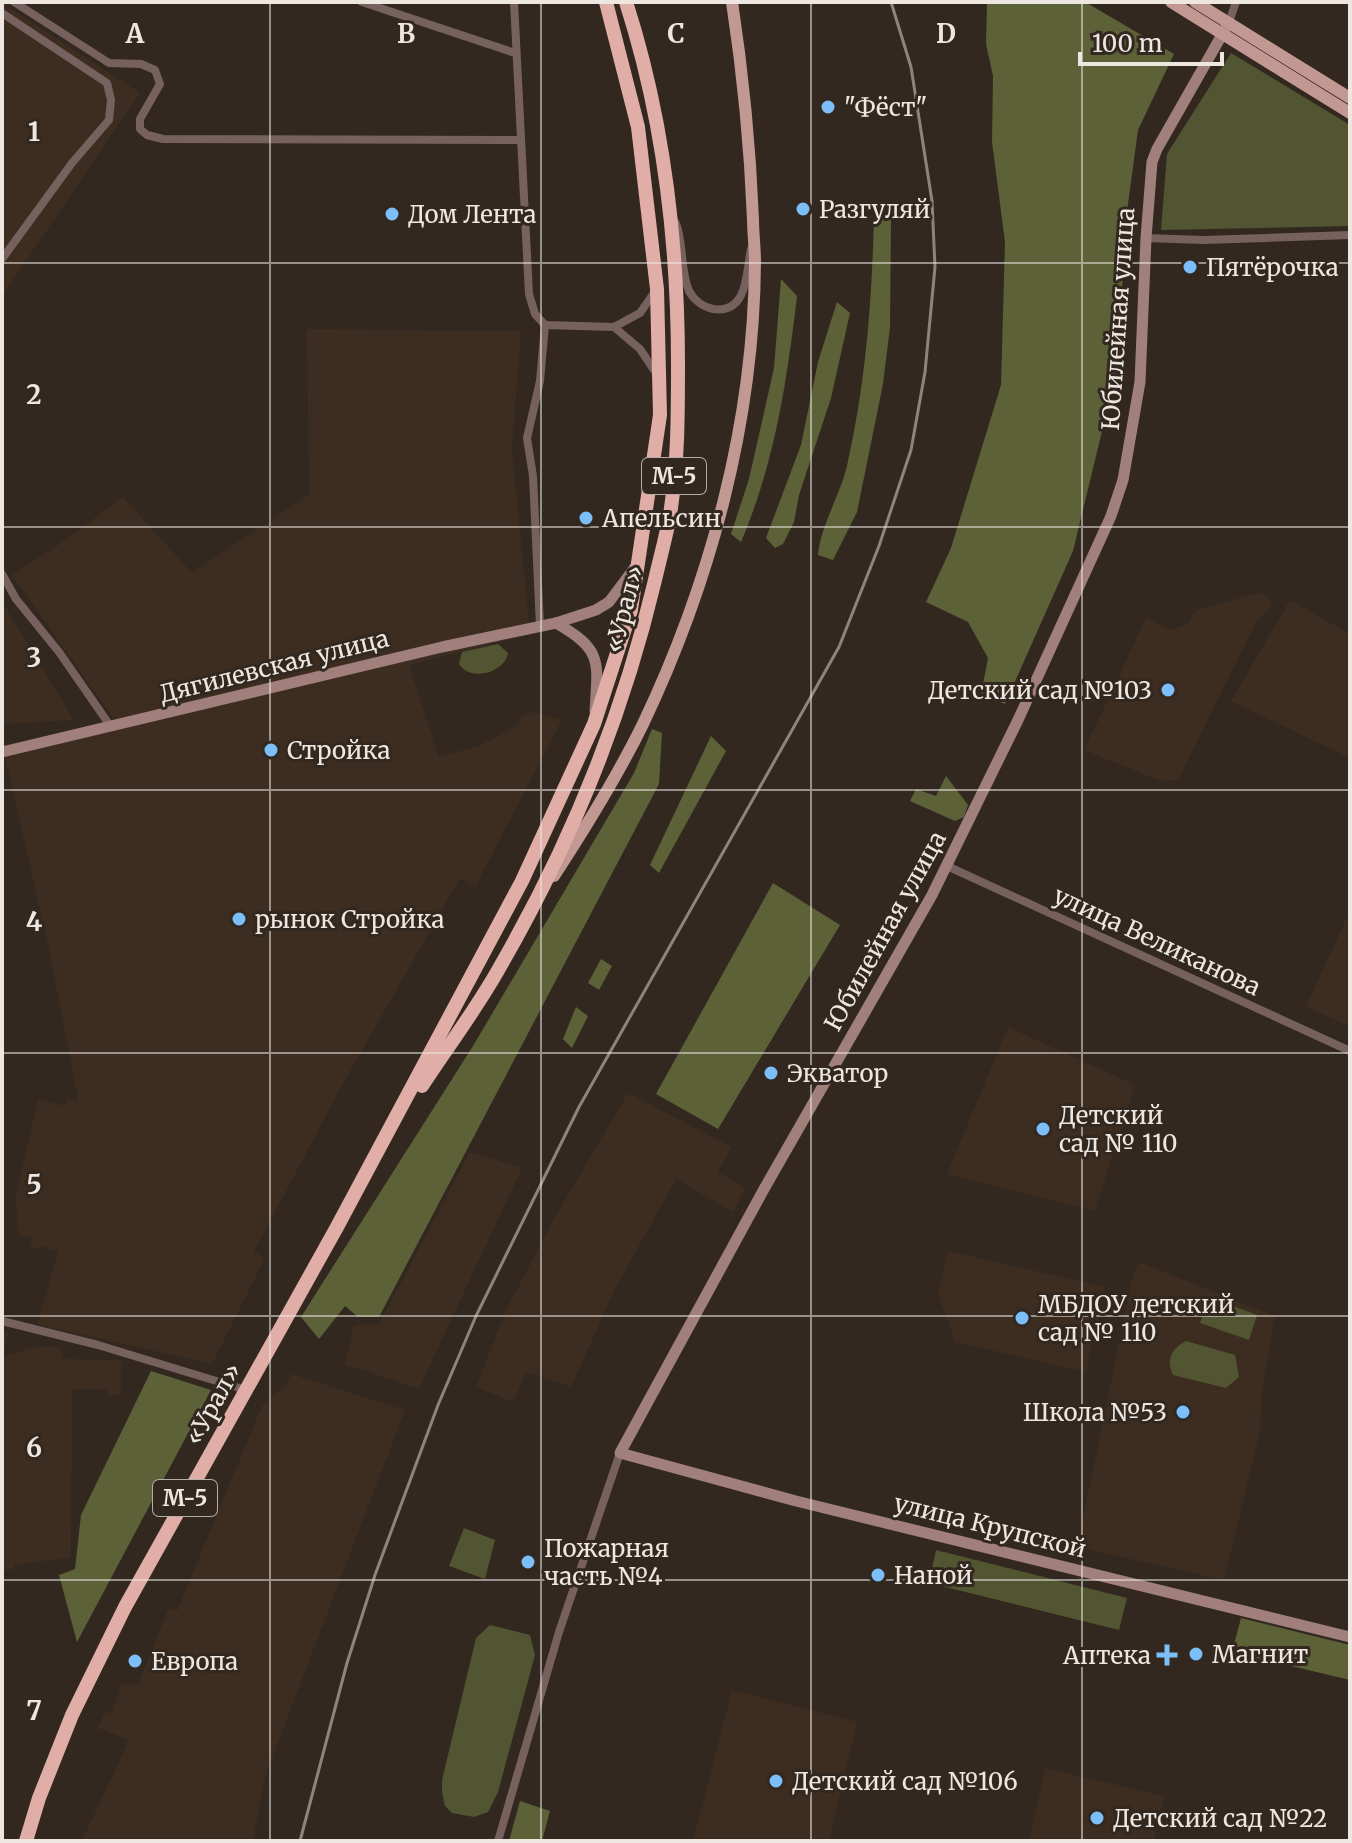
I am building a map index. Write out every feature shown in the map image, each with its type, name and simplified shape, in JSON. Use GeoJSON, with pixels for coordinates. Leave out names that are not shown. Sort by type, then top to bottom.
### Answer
{"type":"FeatureCollection","features":[{"type":"Feature","properties":{"kind":"highway","name":"«Урал»"},"geometry":{"type":"LineString","coordinates":[[26,1841],[39,1798],[72,1715],[112,1633],[369,1167],[522,881],[594,724],[631,610],[660,415],[657,289],[638,127],[606,2]]}},
{"type":"Feature","properties":{"kind":"highway","name":"«Урал»"},"geometry":{"type":"LineString","coordinates":[[369,1167],[500,968],[530,913],[608,740],[641,638],[669,516],[679,434],[678,304],[670,204],[659,123],[626,2]]}},
{"type":"Feature","properties":{"kind":"main road"},"geometry":{"type":"LineString","coordinates":[[530,913],[594,815],[643,724],[696,596],[736,453],[749,353],[755,259],[749,134],[732,2]]}},
{"type":"Feature","properties":{"kind":"main road"},"geometry":{"type":"LineString","coordinates":[[1171,2],[1226,28],[1350,98]]}},
{"type":"Feature","properties":{"kind":"main road"},"geometry":{"type":"LineString","coordinates":[[1195,2],[1226,28],[1350,113]]}},
{"type":"Feature","properties":{"kind":"street"},"geometry":{"type":"LineString","coordinates":[[14,2],[109,63],[141,64],[155,70],[160,84],[158,91],[140,119],[140,129],[147,135],[163,139],[520,140]]}},
{"type":"Feature","properties":{"kind":"street"},"geometry":{"type":"LineString","coordinates":[[362,2],[515,53]]}},
{"type":"Feature","properties":{"kind":"street"},"geometry":{"type":"LineString","coordinates":[[514,2],[529,294],[535,314],[545,325],[614,327],[640,313],[657,289]]}},
{"type":"Feature","properties":{"kind":"street"},"geometry":{"type":"LineString","coordinates":[[1226,28],[1236,2]]}},
{"type":"Feature","properties":{"kind":"street"},"geometry":{"type":"LineString","coordinates":[[2,13],[107,83],[111,100],[109,120],[72,163],[2,259]]}},
{"type":"Feature","properties":{"kind":"street","name":"Юбилейная улица"},"geometry":{"type":"LineString","coordinates":[[498,1841],[559,1632],[620,1453],[764,1189],[947,866],[1111,516],[1123,480],[1140,382],[1152,162],[1226,28]]}},
{"type":"Feature","properties":{"kind":"street"},"geometry":{"type":"LineString","coordinates":[[670,204],[682,238],[690,294],[708,308],[721,310],[734,305],[741,296],[747,282],[753,240]]}},
{"type":"Feature","properties":{"kind":"street"},"geometry":{"type":"LineString","coordinates":[[1146,238],[1204,240],[1350,235]]}},
{"type":"Feature","properties":{"kind":"street"},"geometry":{"type":"LineString","coordinates":[[540,626],[533,476],[527,438],[540,381],[545,325]]}},
{"type":"Feature","properties":{"kind":"street"},"geometry":{"type":"LineString","coordinates":[[614,327],[640,349],[658,376]]}},
{"type":"Feature","properties":{"kind":"street","name":"Дягилевская улица"},"geometry":{"type":"LineString","coordinates":[[2,752],[556,623],[596,610],[609,602],[639,562]]}},
{"type":"Feature","properties":{"kind":"street"},"geometry":{"type":"LineString","coordinates":[[2,574],[16,599],[59,652],[111,727]]}},
{"type":"Feature","properties":{"kind":"street"},"geometry":{"type":"LineString","coordinates":[[556,623],[583,640],[593,651],[597,666],[594,724]]}},
{"type":"Feature","properties":{"kind":"street","name":"улица Великанова"},"geometry":{"type":"LineString","coordinates":[[947,866],[1350,1051]]}},
{"type":"Feature","properties":{"kind":"street"},"geometry":{"type":"LineString","coordinates":[[2,1321],[98,1345],[246,1390]]}},
{"type":"Feature","properties":{"kind":"street","name":"улица Крупской"},"geometry":{"type":"LineString","coordinates":[[620,1453],[796,1501],[1350,1637]]}},
{"type":"Feature","properties":{"kind":"shaded area"},"geometry":{"type":"Polygon","coordinates":[[[2,3],[140,93],[2,296],[2,3]]]}},
{"type":"Feature","properties":{"kind":"shaded area","name":"рынок Стройка"},"geometry":{"type":"Polygon","coordinates":[[[307,329],[521,331],[512,448],[530,634],[409,665],[439,757],[479,746],[518,725],[521,716],[530,712],[562,720],[475,887],[460,878],[340,1089],[254,1252],[265,1258],[212,1364],[37,1324],[58,1252],[41,1246],[39,1249],[30,1248],[32,1237],[18,1235],[16,1196],[38,1099],[65,1106],[67,1098],[77,1101],[78,1098],[49,950],[5,756],[121,729],[12,575],[123,497],[192,573],[309,495],[307,329]]]}},
{"type":"Feature","properties":{"kind":"shaded area","name":"Детский сад №103"},"geometry":{"type":"Polygon","coordinates":[[[1260,592],[1271,599],[1270,609],[1257,621],[1178,780],[1161,781],[1084,750],[1146,618],[1171,630],[1188,623],[1195,611],[1260,592]]]}},
{"type":"Feature","properties":{"kind":"shaded area"},"geometry":{"type":"Polygon","coordinates":[[[1290,600],[1350,634],[1350,758],[1231,701],[1290,600]]]}},
{"type":"Feature","properties":{"kind":"shaded area"},"geometry":{"type":"Polygon","coordinates":[[[2,602],[74,720],[2,724],[2,602]]]}},
{"type":"Feature","properties":{"kind":"shaded area"},"geometry":{"type":"Polygon","coordinates":[[[1350,911],[1350,1027],[1306,1006],[1350,911]]]}},
{"type":"Feature","properties":{"kind":"shaded area","name":"Детский сад № 110"},"geometry":{"type":"Polygon","coordinates":[[[1008,1027],[1135,1085],[1095,1211],[947,1174],[1008,1027]]]}},
{"type":"Feature","properties":{"kind":"shaded area"},"geometry":{"type":"Polygon","coordinates":[[[628,1093],[732,1147],[718,1172],[745,1188],[733,1212],[676,1179],[614,1291],[571,1387],[526,1372],[513,1402],[476,1387],[506,1310],[555,1217],[628,1093]]]}},
{"type":"Feature","properties":{"kind":"shaded area"},"geometry":{"type":"Polygon","coordinates":[[[470,1152],[522,1168],[419,1389],[345,1364],[354,1325],[379,1324],[470,1152]]]}},
{"type":"Feature","properties":{"kind":"shaded area","name":"МБДОУ детский сад № 110"},"geometry":{"type":"Polygon","coordinates":[[[948,1251],[1105,1287],[1086,1372],[955,1342],[938,1294],[948,1251]]]}},
{"type":"Feature","properties":{"kind":"shaded area","name":"Школа №53"},"geometry":{"type":"Polygon","coordinates":[[[1139,1262],[1275,1316],[1262,1392],[1260,1433],[1224,1580],[1077,1547],[1133,1275],[1139,1262]]]}},
{"type":"Feature","properties":{"kind":"shaded area"},"geometry":{"type":"Polygon","coordinates":[[[2,1331],[9,1332],[4,1350],[6,1356],[30,1348],[60,1346],[63,1359],[122,1360],[121,1395],[107,1395],[107,1390],[72,1389],[71,1557],[14,1565],[14,1569],[2,1570],[2,1331]]]}},
{"type":"Feature","properties":{"kind":"shaded area"},"geometry":{"type":"Polygon","coordinates":[[[291,1374],[405,1410],[265,1776],[253,1841],[82,1841],[129,1740],[98,1728],[105,1712],[112,1713],[121,1684],[138,1685],[169,1608],[177,1611],[262,1406],[284,1389],[291,1374]]]}},
{"type":"Feature","properties":{"kind":"shaded area","name":"Детский сад №106"},"geometry":{"type":"Polygon","coordinates":[[[732,1690],[857,1722],[829,1841],[693,1841],[732,1690]]]}},
{"type":"Feature","properties":{"kind":"shaded area","name":"Детский сад №22"},"geometry":{"type":"Polygon","coordinates":[[[1045,1768],[1164,1796],[1154,1841],[1029,1841],[1045,1768]]]}},
{"type":"Feature","properties":{"kind":"green space"},"geometry":{"type":"Polygon","coordinates":[[[987,2],[1085,2],[1174,54],[1138,130],[1125,226],[1119,361],[1073,551],[1005,704],[981,695],[988,658],[968,622],[926,602],[951,548],[1001,385],[1005,242],[992,142],[993,76],[986,44],[987,2]]]}},
{"type":"Feature","properties":{"kind":"green space"},"geometry":{"type":"Polygon","coordinates":[[[1231,53],[1350,125],[1350,226],[1161,230],[1167,154],[1231,53]]]}},
{"type":"Feature","properties":{"kind":"green space"},"geometry":{"type":"Polygon","coordinates":[[[874,216],[891,220],[890,327],[883,384],[857,512],[833,560],[818,555],[823,531],[845,473],[859,401],[870,309],[874,216]]]}},
{"type":"Feature","properties":{"kind":"green space"},"geometry":{"type":"Polygon","coordinates":[[[781,279],[797,296],[789,359],[763,482],[741,542],[731,534],[749,479],[774,368],[781,279]]]}},
{"type":"Feature","properties":{"kind":"green space"},"geometry":{"type":"Polygon","coordinates":[[[837,302],[850,313],[831,398],[799,495],[794,522],[783,544],[775,548],[766,538],[801,445],[818,362],[837,302]]]}},
{"type":"Feature","properties":{"kind":"green space"},"geometry":{"type":"Polygon","coordinates":[[[498,644],[508,653],[501,666],[494,670],[471,673],[459,664],[462,652],[498,644]]]}},
{"type":"Feature","properties":{"kind":"green space"},"geometry":{"type":"Polygon","coordinates":[[[652,729],[662,733],[659,784],[379,1317],[358,1317],[345,1306],[319,1339],[301,1317],[473,1046],[634,773],[652,729]]]}},
{"type":"Feature","properties":{"kind":"green space"},"geometry":{"type":"Polygon","coordinates":[[[711,736],[726,751],[659,873],[650,865],[711,736]]]}},
{"type":"Feature","properties":{"kind":"green space"},"geometry":{"type":"Polygon","coordinates":[[[946,776],[968,805],[964,817],[955,821],[910,801],[916,789],[936,796],[946,776]]]}},
{"type":"Feature","properties":{"kind":"green space"},"geometry":{"type":"Polygon","coordinates":[[[773,883],[840,925],[718,1129],[656,1094],[773,883]]]}},
{"type":"Feature","properties":{"kind":"green space"},"geometry":{"type":"Polygon","coordinates":[[[601,959],[612,966],[599,990],[588,983],[601,959]]]}},
{"type":"Feature","properties":{"kind":"green space"},"geometry":{"type":"Polygon","coordinates":[[[576,1007],[588,1016],[572,1048],[563,1039],[576,1007]]]}},
{"type":"Feature","properties":{"kind":"green space"},"geometry":{"type":"Polygon","coordinates":[[[1209,1297],[1257,1315],[1249,1340],[1200,1323],[1209,1297]]]}},
{"type":"Feature","properties":{"kind":"green space"},"geometry":{"type":"Polygon","coordinates":[[[1186,1341],[1235,1355],[1239,1377],[1226,1388],[1173,1375],[1171,1355],[1186,1341]]]}},
{"type":"Feature","properties":{"kind":"green space"},"geometry":{"type":"Polygon","coordinates":[[[151,1371],[211,1390],[77,1642],[59,1575],[75,1569],[81,1515],[151,1371]]]}},
{"type":"Feature","properties":{"kind":"green space"},"geometry":{"type":"Polygon","coordinates":[[[464,1528],[495,1540],[485,1579],[449,1566],[464,1528]]]}},
{"type":"Feature","properties":{"kind":"green space"},"geometry":{"type":"Polygon","coordinates":[[[936,1550],[1127,1598],[1119,1630],[929,1583],[936,1550]]]}},
{"type":"Feature","properties":{"kind":"green space"},"geometry":{"type":"Polygon","coordinates":[[[1241,1618],[1350,1645],[1350,1680],[1232,1652],[1241,1618]]]}},
{"type":"Feature","properties":{"kind":"green space"},"geometry":{"type":"Polygon","coordinates":[[[490,1625],[530,1635],[535,1655],[498,1792],[488,1812],[474,1817],[452,1813],[445,1806],[442,1780],[476,1638],[490,1625]]]}},
{"type":"Feature","properties":{"kind":"green space"},"geometry":{"type":"Polygon","coordinates":[[[520,1801],[550,1811],[542,1841],[509,1841],[520,1801]]]}},
{"type":"Feature","properties":{"kind":"railway"},"geometry":{"type":"LineString","coordinates":[[300,1841],[347,1663],[375,1575],[438,1405],[476,1316],[579,1107],[839,647],[879,546],[911,450],[925,372],[935,267],[932,201],[911,67],[891,2]]}},
{"type":"Feature","properties":{"kind":"place","name":"\"Фёст\""},"geometry":{"type":"Point","coordinates":[828,107]}},
{"type":"Feature","properties":{"kind":"place","name":"Разгуляй"},"geometry":{"type":"Point","coordinates":[803,209]}},
{"type":"Feature","properties":{"kind":"place","name":"Дом Лента"},"geometry":{"type":"Point","coordinates":[392,214]}},
{"type":"Feature","properties":{"kind":"place","name":"Пятёрочка"},"geometry":{"type":"Point","coordinates":[1190,267]}},
{"type":"Feature","properties":{"kind":"place","name":"Апельсин"},"geometry":{"type":"Point","coordinates":[586,518]}},
{"type":"Feature","properties":{"kind":"place","name":"Детский сад №103"},"geometry":{"type":"Point","coordinates":[1168,690]}},
{"type":"Feature","properties":{"kind":"place","name":"Стройка"},"geometry":{"type":"Point","coordinates":[271,750]}},
{"type":"Feature","properties":{"kind":"place","name":"рынок Стройка"},"geometry":{"type":"Point","coordinates":[239,919]}},
{"type":"Feature","properties":{"kind":"place","name":"Экватор"},"geometry":{"type":"Point","coordinates":[771,1073]}},
{"type":"Feature","properties":{"kind":"place","name":"Детский сад № 110"},"geometry":{"type":"Point","coordinates":[1043,1129]}},
{"type":"Feature","properties":{"kind":"place","name":"МБДОУ детский сад № 110"},"geometry":{"type":"Point","coordinates":[1022,1318]}},
{"type":"Feature","properties":{"kind":"place","name":"Школа №53"},"geometry":{"type":"Point","coordinates":[1183,1412]}},
{"type":"Feature","properties":{"kind":"place","name":"Пожарная часть №4"},"geometry":{"type":"Point","coordinates":[528,1562]}},
{"type":"Feature","properties":{"kind":"place","name":"Наной"},"geometry":{"type":"Point","coordinates":[878,1575]}},
{"type":"Feature","properties":{"kind":"place","name":"Магнит"},"geometry":{"type":"Point","coordinates":[1196,1654]}},
{"type":"Feature","properties":{"kind":"place","name":"Аптека"},"geometry":{"type":"Point","coordinates":[1167,1655]}},
{"type":"Feature","properties":{"kind":"place","name":"Европа"},"geometry":{"type":"Point","coordinates":[135,1661]}},
{"type":"Feature","properties":{"kind":"place","name":"Детский сад №106"},"geometry":{"type":"Point","coordinates":[776,1781]}},
{"type":"Feature","properties":{"kind":"place","name":"Детский сад №22"},"geometry":{"type":"Point","coordinates":[1097,1818]}}]}
